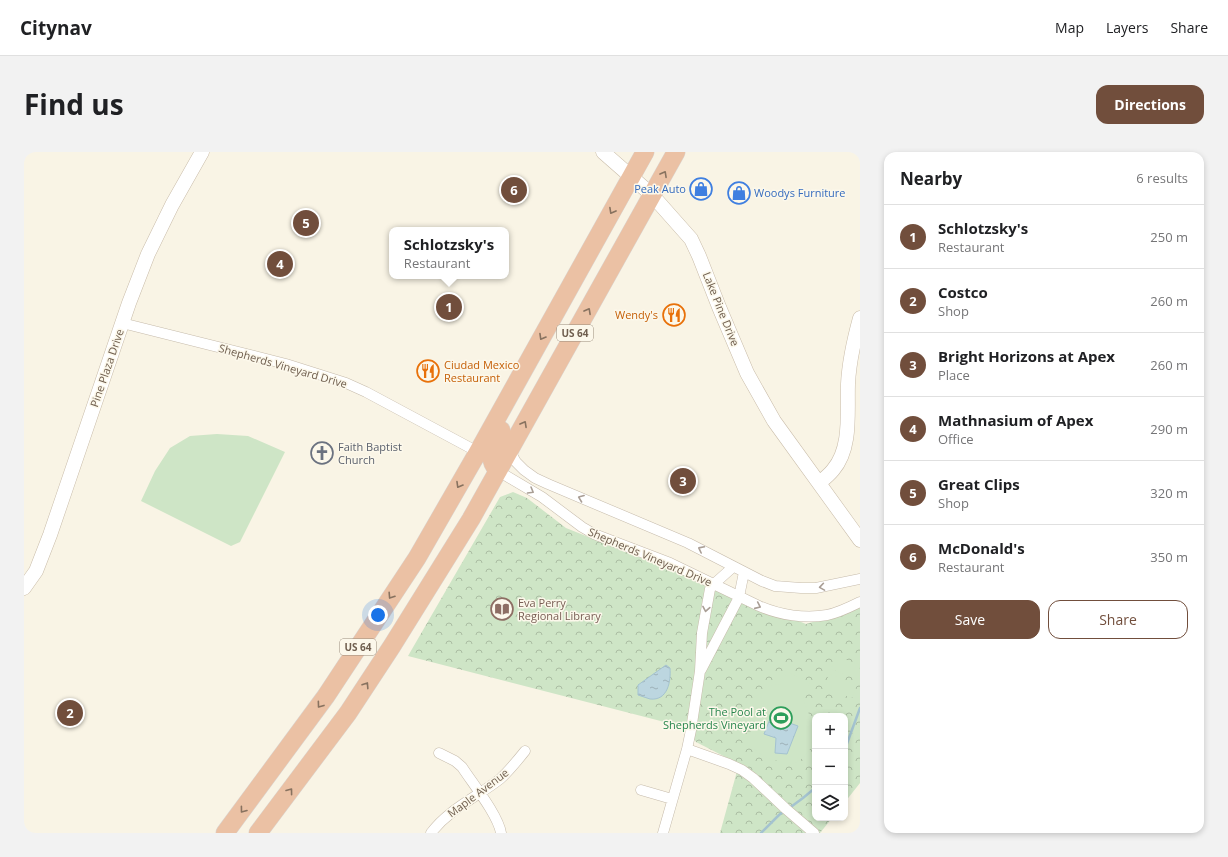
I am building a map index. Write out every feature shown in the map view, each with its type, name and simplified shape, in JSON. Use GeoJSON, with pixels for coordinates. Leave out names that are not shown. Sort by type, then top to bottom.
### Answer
{"type":"FeatureCollection","features":[{"type":"Feature","properties":{"kind":"highway","name":"US 64"},"geometry":{"type":"LineString","coordinates":[[225,833],[326,696],[417,558],[478,452],[645,152]]}},
{"type":"Feature","properties":{"kind":"highway","name":"US 64"},"geometry":{"type":"LineString","coordinates":[[258,833],[348,713],[392,646],[471,519],[676,152]]}},
{"type":"Feature","properties":{"kind":"highway"},"geometry":{"type":"LineString","coordinates":[[498,471],[493,465],[491,456],[494,443],[529,374],[529,360]]}},
{"type":"Feature","properties":{"kind":"highway"},"geometry":{"type":"LineString","coordinates":[[430,584],[484,473],[484,463],[478,452]]}},
{"type":"Feature","properties":{"kind":"street","name":"Pine Plaza Drive"},"geometry":{"type":"LineString","coordinates":[[24,588],[36,571],[50,535],[122,323],[148,254],[172,205],[202,152]]}},
{"type":"Feature","properties":{"kind":"street","name":"Lake Pine Drive"},"geometry":{"type":"LineString","coordinates":[[603,152],[652,195],[691,239],[747,373],[774,421],[860,540]]}},
{"type":"Feature","properties":{"kind":"street"},"geometry":{"type":"LineString","coordinates":[[819,483],[834,470],[842,453],[847,435],[848,384],[860,318]]}},
{"type":"Feature","properties":{"kind":"street","name":"Shepherds Vineyard Drive"},"geometry":{"type":"LineString","coordinates":[[122,323],[286,364],[346,383],[366,392],[478,452]]}},
{"type":"Feature","properties":{"kind":"street"},"geometry":{"type":"LineString","coordinates":[[513,444],[512,455],[524,470],[535,478],[681,540],[762,581],[775,586],[788,588],[816,588],[860,579]]}},
{"type":"Feature","properties":{"kind":"street","name":"Shepherds Vineyard Drive"},"geometry":{"type":"LineString","coordinates":[[498,471],[542,497],[582,527],[594,534],[670,563],[739,597],[775,612],[800,616],[828,615],[860,602]]}},
{"type":"Feature","properties":{"kind":"street"},"geometry":{"type":"LineString","coordinates":[[662,833],[687,749],[700,671],[702,633],[710,589],[733,567]]}},
{"type":"Feature","properties":{"kind":"street"},"geometry":{"type":"LineString","coordinates":[[700,671],[739,597],[744,572]]}},
{"type":"Feature","properties":{"kind":"street"},"geometry":{"type":"LineString","coordinates":[[687,749],[723,761],[742,770],[753,778],[814,833]]}},
{"type":"Feature","properties":{"kind":"street","name":"Maple Avenue"},"geometry":{"type":"LineString","coordinates":[[430,833],[461,804],[479,794],[500,778],[525,751]]}},
{"type":"Feature","properties":{"kind":"street"},"geometry":{"type":"LineString","coordinates":[[439,753],[455,761],[462,767],[499,825],[501,833]]}},
{"type":"Feature","properties":{"kind":"street"},"geometry":{"type":"LineString","coordinates":[[641,790],[672,799]]}},
{"type":"Feature","properties":{"kind":"green space"},"geometry":{"type":"Polygon","coordinates":[[[217,434],[248,436],[285,452],[240,542],[231,546],[141,501],[155,471],[170,448],[190,436],[217,434]]]}},
{"type":"Feature","properties":{"kind":"green space"},"geometry":{"type":"Polygon","coordinates":[[[513,492],[527,498],[566,528],[806,624],[860,608],[860,783],[848,798],[848,713],[812,713],[812,821],[830,821],[820,833],[720,833],[739,764],[696,742],[684,727],[408,656],[500,497],[513,492]]]}},
{"type":"Feature","properties":{"kind":"green space"},"geometry":{"type":"Polygon","coordinates":[[[836,656],[860,665],[859,680],[831,669],[836,656]]]}},
{"type":"Feature","properties":{"kind":"green space","name":"The Pool at Shepherds Vineyard"},"geometry":{"type":"Polygon","coordinates":[[[787,672],[810,682],[803,699],[812,722],[811,748],[803,758],[795,763],[787,764],[763,756],[753,748],[750,736],[752,714],[745,702],[760,694],[765,688],[782,684],[787,672]]]}},
{"type":"Feature","properties":{"kind":"green space"},"geometry":{"type":"Polygon","coordinates":[[[829,674],[857,685],[852,698],[824,688],[829,674]]]}},
{"type":"Feature","properties":{"kind":"water"},"geometry":{"type":"Polygon","coordinates":[[[666,665],[670,668],[670,679],[665,693],[656,699],[650,699],[638,695],[638,685],[666,665]]]}},
{"type":"Feature","properties":{"kind":"water"},"geometry":{"type":"Polygon","coordinates":[[[774,709],[784,710],[784,721],[798,726],[787,754],[775,753],[776,738],[764,734],[774,709]]]}},
{"type":"Feature","properties":{"kind":"waterway"},"geometry":{"type":"LineString","coordinates":[[848,741],[860,708]]}},
{"type":"Feature","properties":{"kind":"waterway"},"geometry":{"type":"LineString","coordinates":[[788,809],[812,790]]}},
{"type":"Feature","properties":{"kind":"waterway"},"geometry":{"type":"LineString","coordinates":[[761,833],[784,811]]}},
{"type":"Feature","properties":{"kind":"place","name":"Peak Auto"},"geometry":{"type":"Point","coordinates":[701,189]}},
{"type":"Feature","properties":{"kind":"place","name":"McDonald's"},"geometry":{"type":"Point","coordinates":[514,190]}},
{"type":"Feature","properties":{"kind":"place","name":"Woodys Furniture"},"geometry":{"type":"Point","coordinates":[739,193]}},
{"type":"Feature","properties":{"kind":"place","name":"Great Clips"},"geometry":{"type":"Point","coordinates":[306,223]}},
{"type":"Feature","properties":{"kind":"place","name":"Mathnasium of Apex"},"geometry":{"type":"Point","coordinates":[280,264]}},
{"type":"Feature","properties":{"kind":"place","name":"Schlotzsky's"},"geometry":{"type":"Point","coordinates":[449,307]}},
{"type":"Feature","properties":{"kind":"place","name":"Wendy's"},"geometry":{"type":"Point","coordinates":[674,315]}},
{"type":"Feature","properties":{"kind":"place","name":"Ciudad Mexico Restaurant"},"geometry":{"type":"Point","coordinates":[428,371]}},
{"type":"Feature","properties":{"kind":"place","name":"Faith Baptist Church"},"geometry":{"type":"Point","coordinates":[322,453]}},
{"type":"Feature","properties":{"kind":"place","name":"Bright Horizons at Apex"},"geometry":{"type":"Point","coordinates":[683,481]}},
{"type":"Feature","properties":{"kind":"place","name":"Eva Perry Regional Library"},"geometry":{"type":"Point","coordinates":[502,609]}},
{"type":"Feature","properties":{"kind":"place","name":"Costco"},"geometry":{"type":"Point","coordinates":[70,713]}},
{"type":"Feature","properties":{"kind":"place","name":"The Pool at Shepherds Vineyard"},"geometry":{"type":"Point","coordinates":[781,718]}}]}
